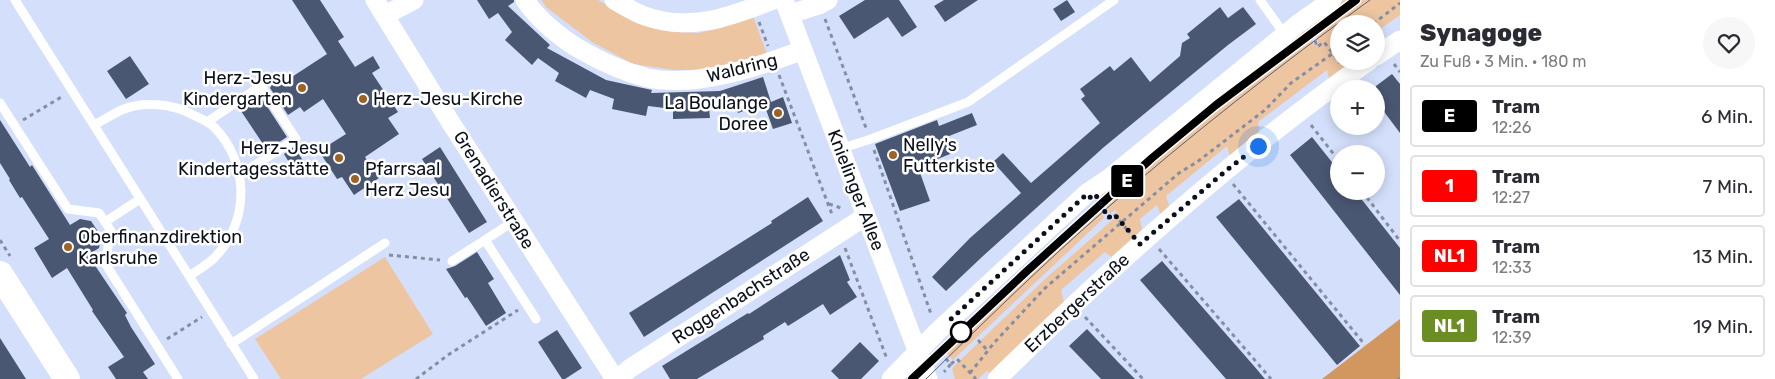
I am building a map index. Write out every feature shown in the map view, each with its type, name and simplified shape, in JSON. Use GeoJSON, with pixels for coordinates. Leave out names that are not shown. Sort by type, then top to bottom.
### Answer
{"type":"FeatureCollection","features":[{"type":"Feature","properties":{"kind":"main road"},"geometry":{"type":"LineString","coordinates":[[1,278],[67,379]]}},
{"type":"Feature","properties":{"kind":"street"},"geometry":{"type":"LineString","coordinates":[[380,7],[414,0]]}},
{"type":"Feature","properties":{"kind":"street","name":"Waldring"},"geometry":{"type":"LineString","coordinates":[[525,0],[530,8],[566,42],[604,64],[648,78],[676,80],[714,78],[774,61],[803,50]]}},
{"type":"Feature","properties":{"kind":"street"},"geometry":{"type":"LineString","coordinates":[[614,0],[642,15],[671,22],[702,23],[725,18],[774,0]]}},
{"type":"Feature","properties":{"kind":"street"},"geometry":{"type":"LineString","coordinates":[[890,371],[930,344],[1087,194],[1108,180],[1292,29],[1332,0]]}},
{"type":"Feature","properties":{"kind":"street"},"geometry":{"type":"LineString","coordinates":[[787,7],[824,3]]}},
{"type":"Feature","properties":{"kind":"street","name":"Grenadierstraße"},"geometry":{"type":"LineString","coordinates":[[380,7],[616,379]]}},
{"type":"Feature","properties":{"kind":"street","name":"Knielinger Allee"},"geometry":{"type":"LineString","coordinates":[[787,7],[866,216],[930,344],[935,377]]}},
{"type":"Feature","properties":{"kind":"street"},"geometry":{"type":"LineString","coordinates":[[1385,50],[1400,40]]}},
{"type":"Feature","properties":{"kind":"street","name":"Erzbergerstraße"},"geometry":{"type":"LineString","coordinates":[[997,379],[1147,245],[1228,169],[1356,70]]}},
{"type":"Feature","properties":{"kind":"street","name":"Roggenbachstraße"},"geometry":{"type":"LineString","coordinates":[[616,379],[866,216]]}},
{"type":"Feature","properties":{"kind":"lane"},"geometry":{"type":"LineString","coordinates":[[15,0],[254,379]]}},
{"type":"Feature","properties":{"kind":"lane"},"geometry":{"type":"LineString","coordinates":[[840,149],[968,102],[1114,0]]}},
{"type":"Feature","properties":{"kind":"lane"},"geometry":{"type":"LineString","coordinates":[[1260,0],[1292,29]]}},
{"type":"Feature","properties":{"kind":"lane"},"geometry":{"type":"LineString","coordinates":[[207,122],[265,83],[296,138],[241,174]]}},
{"type":"Feature","properties":{"kind":"lane"},"geometry":{"type":"LineString","coordinates":[[0,103],[68,209],[99,213],[111,231],[104,263],[178,379]]}},
{"type":"Feature","properties":{"kind":"lane"},"geometry":{"type":"LineString","coordinates":[[94,125],[126,108],[155,104],[171,106],[184,110],[207,122],[213,126],[226,142],[241,174],[241,204],[233,232],[216,256],[189,276]]}},
{"type":"Feature","properties":{"kind":"lane"},"geometry":{"type":"LineString","coordinates":[[105,222],[140,199]]}},
{"type":"Feature","properties":{"kind":"lane"},"geometry":{"type":"LineString","coordinates":[[452,261],[514,221]]}},
{"type":"Feature","properties":{"kind":"lane"},"geometry":{"type":"LineString","coordinates":[[485,240],[536,319]]}},
{"type":"Feature","properties":{"kind":"lane"},"geometry":{"type":"LineString","coordinates":[[231,344],[386,243]]}},
{"type":"Feature","properties":{"kind":"path"},"geometry":{"type":"LineString","coordinates":[[824,3],[870,139],[930,344],[951,364]]}},
{"type":"Feature","properties":{"kind":"path"},"geometry":{"type":"LineString","coordinates":[[1385,15],[1400,3]]}},
{"type":"Feature","properties":{"kind":"path"},"geometry":{"type":"LineString","coordinates":[[754,8],[890,371]]}},
{"type":"Feature","properties":{"kind":"path"},"geometry":{"type":"LineString","coordinates":[[1292,29],[1303,28],[1310,24],[1317,47],[1324,42],[1330,50]]}},
{"type":"Feature","properties":{"kind":"path"},"geometry":{"type":"LineString","coordinates":[[970,373],[1044,289],[1179,173],[1197,162],[1265,110],[1291,83],[1330,56]]}},
{"type":"Feature","properties":{"kind":"path"},"geometry":{"type":"LineString","coordinates":[[1344,70],[1348,76]]}},
{"type":"Feature","properties":{"kind":"path"},"geometry":{"type":"LineString","coordinates":[[14,126],[72,90]]}},
{"type":"Feature","properties":{"kind":"path"},"geometry":{"type":"LineString","coordinates":[[1308,120],[1330,149]]}},
{"type":"Feature","properties":{"kind":"path"},"geometry":{"type":"LineString","coordinates":[[1230,180],[1365,344]]}},
{"type":"Feature","properties":{"kind":"path"},"geometry":{"type":"LineString","coordinates":[[1087,194],[1093,200],[1097,196],[1108,218],[1114,214],[1147,245],[1271,379]]}},
{"type":"Feature","properties":{"kind":"path"},"geometry":{"type":"LineString","coordinates":[[1369,200],[1400,241]]}},
{"type":"Feature","properties":{"kind":"path"},"geometry":{"type":"LineString","coordinates":[[369,254],[452,261]]}},
{"type":"Feature","properties":{"kind":"path"},"geometry":{"type":"LineString","coordinates":[[416,379],[448,355],[527,304]]}},
{"type":"Feature","properties":{"kind":"path"},"geometry":{"type":"LineString","coordinates":[[157,345],[210,311]]}},
{"type":"Feature","properties":{"kind":"path"},"geometry":{"type":"LineString","coordinates":[[1081,312],[1143,379]]}},
{"type":"Feature","properties":{"kind":"path"},"geometry":{"type":"LineString","coordinates":[[978,340],[988,351]]}},
{"type":"Feature","properties":{"kind":"path"},"geometry":{"type":"LineString","coordinates":[[935,377],[957,359],[976,379]]}},
{"type":"Feature","properties":{"kind":"shaded area"},"geometry":{"type":"Polygon","coordinates":[[[541,0],[598,0],[642,25],[671,32],[698,33],[721,28],[753,16],[767,54],[726,67],[699,70],[674,70],[633,64],[592,42],[546,7],[541,0]]]}},
{"type":"Feature","properties":{"kind":"shaded area"},"geometry":{"type":"Polygon","coordinates":[[[1344,0],[1400,0],[1400,15],[1385,26],[1385,15],[1330,15],[1330,70],[1347,70],[1334,80],[1330,80],[1330,83],[1327,70],[1258,122],[1260,137],[1231,160],[1227,146],[1166,196],[1171,211],[1162,219],[1157,205],[1140,219],[1142,230],[1111,257],[1105,252],[1061,290],[1065,305],[991,374],[987,371],[978,379],[955,379],[952,368],[1045,279],[1118,215],[1115,210],[1110,214],[1099,192],[1300,27],[1304,32],[1309,28],[1314,46],[1318,43],[1311,20],[1325,14],[1344,0]]]}},
{"type":"Feature","properties":{"kind":"shaded area"},"geometry":{"type":"Polygon","coordinates":[[[1097,201],[1104,218],[953,360],[940,347],[1097,201]]]}},
{"type":"Feature","properties":{"kind":"shaded area"},"geometry":{"type":"Polygon","coordinates":[[[385,257],[433,334],[361,379],[281,379],[255,339],[385,257]]]}},
{"type":"Feature","properties":{"kind":"shaded area"},"geometry":{"type":"Polygon","coordinates":[[[1400,319],[1400,379],[1322,379],[1400,319]]]}},
{"type":"Feature","properties":{"kind":"building"},"geometry":{"type":"Polygon","coordinates":[[[292,0],[320,0],[344,37],[338,41],[355,67],[373,56],[380,68],[372,73],[398,112],[388,118],[399,134],[365,157],[379,178],[354,195],[342,177],[337,179],[319,151],[346,134],[323,99],[304,112],[300,107],[288,115],[270,88],[274,81],[278,86],[327,54],[292,0]]]}},
{"type":"Feature","properties":{"kind":"building"},"geometry":{"type":"Polygon","coordinates":[[[477,0],[514,0],[508,6],[550,45],[547,48],[606,80],[652,90],[651,93],[720,91],[763,77],[771,102],[783,97],[792,123],[773,129],[764,104],[738,113],[734,104],[709,108],[710,118],[673,119],[673,109],[648,106],[646,116],[612,109],[614,99],[590,90],[586,98],[555,81],[559,73],[538,58],[532,65],[505,40],[512,32],[498,13],[489,19],[477,0]]]}},
{"type":"Feature","properties":{"kind":"building"},"geometry":{"type":"Polygon","coordinates":[[[865,0],[899,0],[917,27],[902,37],[888,17],[854,39],[839,16],[865,0]]]}},
{"type":"Feature","properties":{"kind":"building"},"geometry":{"type":"Polygon","coordinates":[[[944,0],[978,0],[945,22],[934,6],[944,0]]]}},
{"type":"Feature","properties":{"kind":"building"},"geometry":{"type":"Polygon","coordinates":[[[1067,0],[1075,12],[1061,21],[1053,9],[1067,0]]]}},
{"type":"Feature","properties":{"kind":"building"},"geometry":{"type":"Polygon","coordinates":[[[1220,7],[1228,18],[1243,7],[1256,24],[1104,147],[946,291],[932,277],[970,238],[1021,193],[993,162],[1003,153],[1031,183],[1100,123],[1081,99],[1085,96],[1080,89],[1110,66],[1114,71],[1131,57],[1150,82],[1180,56],[1182,43],[1190,38],[1187,34],[1220,7]]]}},
{"type":"Feature","properties":{"kind":"building"},"geometry":{"type":"Polygon","coordinates":[[[130,56],[149,84],[126,99],[107,71],[130,56]]]}},
{"type":"Feature","properties":{"kind":"building"},"geometry":{"type":"Polygon","coordinates":[[[1392,74],[1400,84],[1400,133],[1385,113],[1384,80],[1392,74]]]}},
{"type":"Feature","properties":{"kind":"building"},"geometry":{"type":"Polygon","coordinates":[[[259,94],[287,137],[267,150],[239,108],[259,94]]]}},
{"type":"Feature","properties":{"kind":"building"},"geometry":{"type":"Polygon","coordinates":[[[972,113],[977,125],[944,138],[950,154],[918,167],[930,201],[900,211],[875,144],[937,120],[939,126],[972,113]]]}},
{"type":"Feature","properties":{"kind":"building"},"geometry":{"type":"Polygon","coordinates":[[[0,120],[30,167],[32,165],[70,225],[80,219],[91,221],[101,236],[99,248],[88,255],[127,313],[125,315],[131,327],[155,364],[143,372],[148,379],[116,379],[108,367],[124,357],[92,311],[67,268],[52,278],[34,248],[49,239],[22,197],[20,198],[0,163],[0,120]]]}},
{"type":"Feature","properties":{"kind":"building"},"geometry":{"type":"Polygon","coordinates":[[[1312,137],[1330,160],[1330,200],[1362,200],[1400,248],[1400,295],[1290,155],[1312,137]]]}},
{"type":"Feature","properties":{"kind":"building"},"geometry":{"type":"Polygon","coordinates":[[[294,147],[304,162],[293,169],[284,154],[294,147]]]}},
{"type":"Feature","properties":{"kind":"building"},"geometry":{"type":"Polygon","coordinates":[[[440,147],[487,222],[469,233],[422,159],[440,147]]]}},
{"type":"Feature","properties":{"kind":"building"},"geometry":{"type":"Polygon","coordinates":[[[808,197],[823,221],[644,337],[629,313],[772,223],[771,221],[808,197]]]}},
{"type":"Feature","properties":{"kind":"building"},"geometry":{"type":"Polygon","coordinates":[[[1239,199],[1360,346],[1337,365],[1216,217],[1239,199]]]}},
{"type":"Feature","properties":{"kind":"building"},"geometry":{"type":"Polygon","coordinates":[[[477,252],[494,279],[488,283],[506,313],[486,326],[446,269],[455,266],[477,252]]]}},
{"type":"Feature","properties":{"kind":"building"},"geometry":{"type":"Polygon","coordinates":[[[840,255],[850,280],[847,282],[857,297],[830,315],[823,304],[788,326],[785,322],[763,336],[764,339],[697,379],[670,379],[662,366],[749,314],[840,255]]]}},
{"type":"Feature","properties":{"kind":"building"},"geometry":{"type":"Polygon","coordinates":[[[1162,261],[1265,379],[1226,379],[1140,280],[1162,261]]]}},
{"type":"Feature","properties":{"kind":"building"},"geometry":{"type":"Polygon","coordinates":[[[1087,329],[1135,379],[1101,379],[1069,346],[1087,329]]]}},
{"type":"Feature","properties":{"kind":"building"},"geometry":{"type":"Polygon","coordinates":[[[557,330],[582,368],[565,379],[562,379],[538,342],[557,330]]]}},
{"type":"Feature","properties":{"kind":"building"},"geometry":{"type":"Polygon","coordinates":[[[0,338],[26,379],[0,379],[0,338]]]}},
{"type":"Feature","properties":{"kind":"building"},"geometry":{"type":"Polygon","coordinates":[[[860,342],[879,361],[861,379],[839,379],[831,371],[860,342]]]}},
{"type":"Feature","properties":{"kind":"tram line"},"geometry":{"type":"LineString","coordinates":[[1104,201],[1216,105],[1355,0]]}},
{"type":"Feature","properties":{"kind":"tram line","name":"E"},"geometry":{"type":"LineString","coordinates":[[912,379],[1027,271],[1152,158],[1216,105],[1356,0]]}},
{"type":"Feature","properties":{"kind":"tram line"},"geometry":{"type":"LineString","coordinates":[[926,379],[1036,272],[1137,182],[1235,102],[1370,0]]}},
{"type":"Feature","properties":{"kind":"tram line"},"geometry":{"type":"LineString","coordinates":[[912,379],[1081,221]]}},
{"type":"Feature","properties":{"kind":"place","name":"Herz-Jesu Kindergarten"},"geometry":{"type":"Point","coordinates":[302,88]}},
{"type":"Feature","properties":{"kind":"place","name":"Herz-Jesu-Kirche"},"geometry":{"type":"Point","coordinates":[363,99]}},
{"type":"Feature","properties":{"kind":"place","name":"La Boulange Doree"},"geometry":{"type":"Point","coordinates":[778,113]}},
{"type":"Feature","properties":{"kind":"place","name":"Nelly's Futterkiste"},"geometry":{"type":"Point","coordinates":[893,155]}},
{"type":"Feature","properties":{"kind":"place","name":"Herz-Jesu Kindertagesstätte"},"geometry":{"type":"Point","coordinates":[339,158]}},
{"type":"Feature","properties":{"kind":"place","name":"Pfarrsaal Herz Jesu"},"geometry":{"type":"Point","coordinates":[355,179]}},
{"type":"Feature","properties":{"kind":"place","name":"Oberfinanzdirektion Karlsruhe"},"geometry":{"type":"Point","coordinates":[68,247]}},
{"type":"Feature","properties":{"kind":"route"},"geometry":{"type":"LineString","coordinates":[[961,332],[950,320],[1087,194],[1093,200],[1097,196],[1108,218],[1114,214],[1140,244],[1258,146]]}}]}
